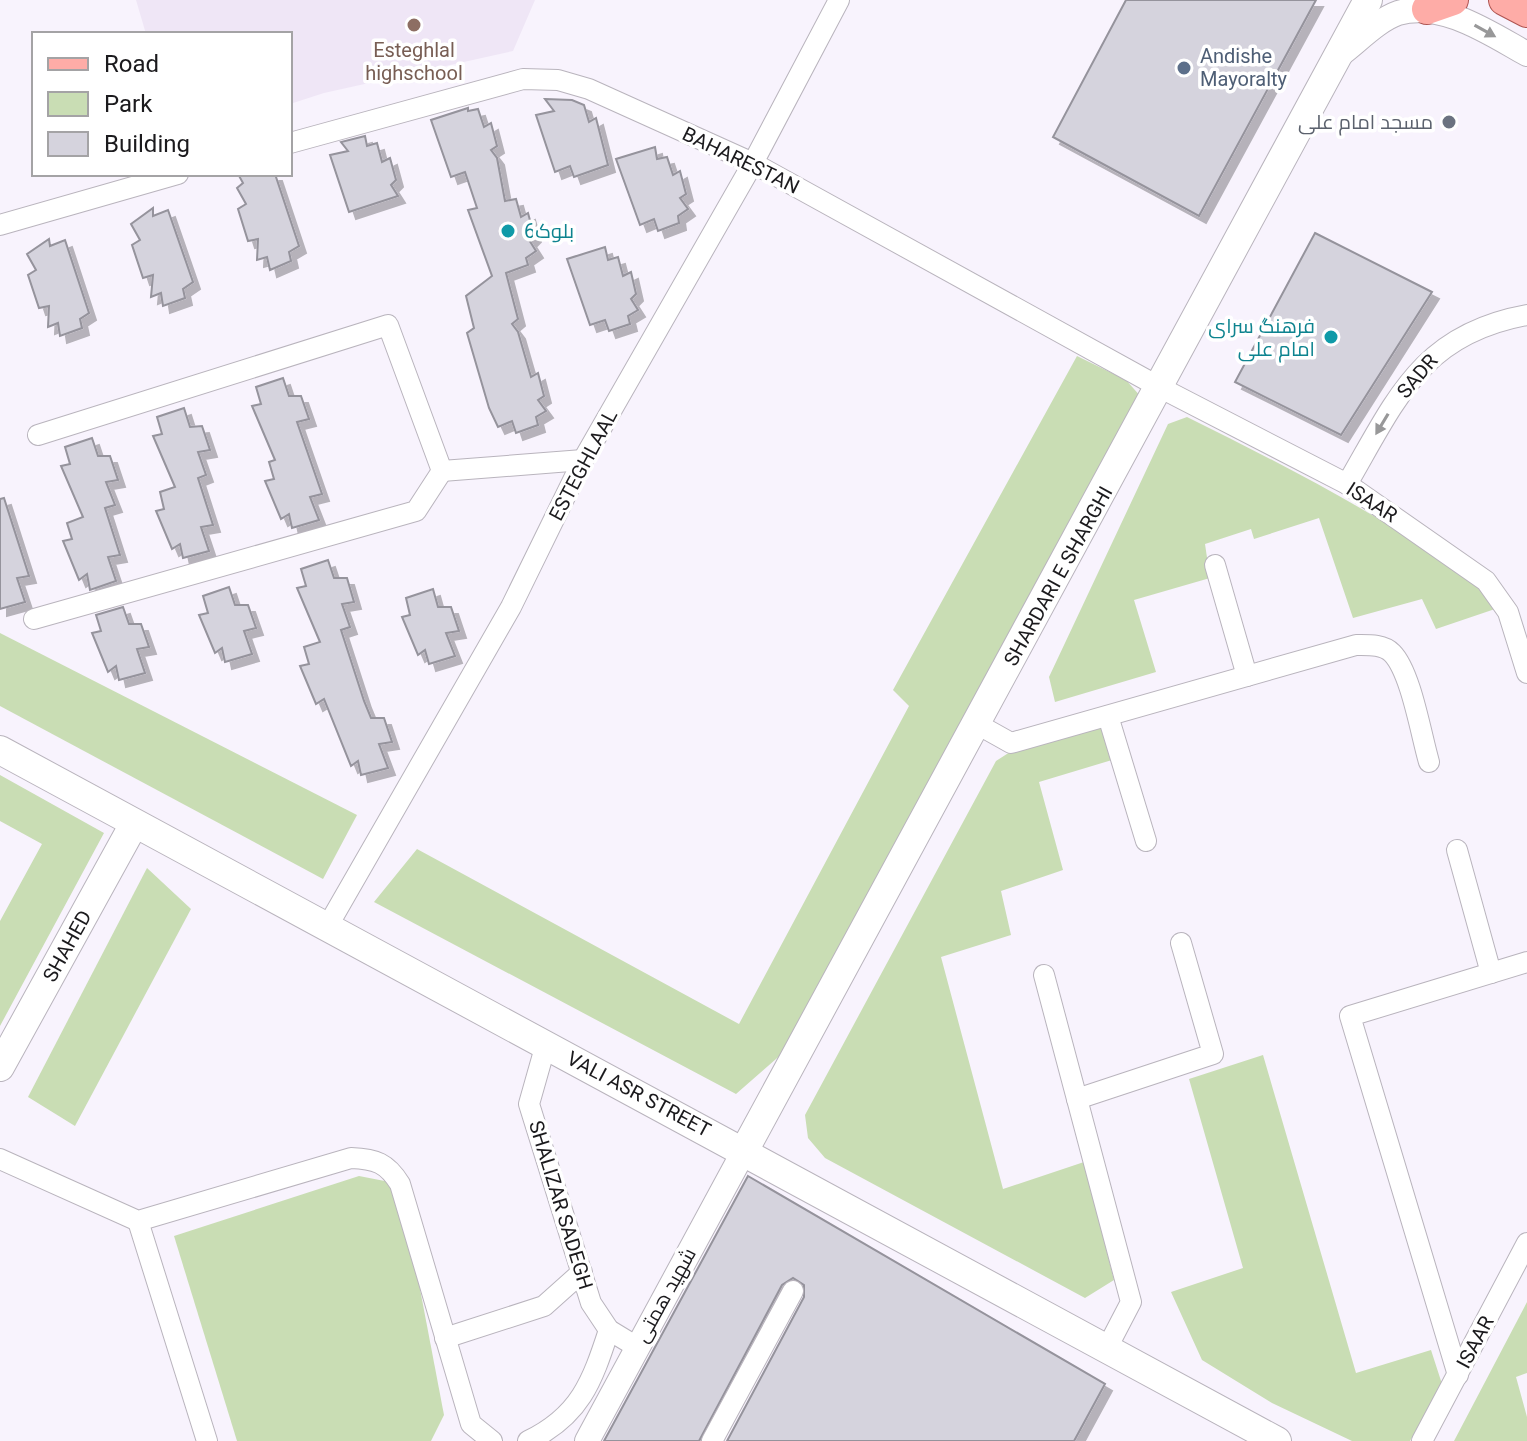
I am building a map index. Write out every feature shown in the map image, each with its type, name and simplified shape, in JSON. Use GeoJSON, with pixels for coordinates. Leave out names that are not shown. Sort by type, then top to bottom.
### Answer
{"type":"FeatureCollection","features":[{"type":"Feature","properties":{"kind":"main road","name":"SHARDARI E SHARGHI"},"geometry":{"type":"LineString","coordinates":[[744,1151],[1161,388],[1368,0]]}},
{"type":"Feature","properties":{"kind":"main road"},"geometry":{"type":"LineString","coordinates":[[1504,0],[1527,12]]}},
{"type":"Feature","properties":{"kind":"main road","name":"VALI ASR STREET"},"geometry":{"type":"LineString","coordinates":[[0,750],[1277,1441]]}},
{"type":"Feature","properties":{"kind":"main road","name":"SHAHED"},"geometry":{"type":"LineString","coordinates":[[0,1067],[134,824]]}},
{"type":"Feature","properties":{"kind":"street","name":"ESTEGHLAAL"},"geometry":{"type":"LineString","coordinates":[[326,929],[511,607],[583,460],[753,163],[839,0]]}},
{"type":"Feature","properties":{"kind":"street"},"geometry":{"type":"LineString","coordinates":[[1342,53],[1350,13],[1349,0]]}},
{"type":"Feature","properties":{"kind":"street"},"geometry":{"type":"LineString","coordinates":[[1342,53],[1399,12],[1440,5],[1527,54]]}},
{"type":"Feature","properties":{"kind":"street","name":"BAHARESTAN"},"geometry":{"type":"LineString","coordinates":[[292,142],[533,78],[558,80],[589,89],[753,163],[1161,388]]}},
{"type":"Feature","properties":{"kind":"street"},"geometry":{"type":"LineString","coordinates":[[0,225],[171,176]]}},
{"type":"Feature","properties":{"kind":"street","name":"SADR"},"geometry":{"type":"LineString","coordinates":[[1347,484],[1418,369],[1442,348],[1466,334],[1527,315]]}},
{"type":"Feature","properties":{"kind":"street"},"geometry":{"type":"LineString","coordinates":[[38,435],[388,325],[442,471]]}},
{"type":"Feature","properties":{"kind":"street","name":"ISAAR"},"geometry":{"type":"LineString","coordinates":[[1161,388],[1347,484],[1486,581],[1508,612],[1527,673]]}},
{"type":"Feature","properties":{"kind":"street"},"geometry":{"type":"LineString","coordinates":[[442,471],[583,460]]}},
{"type":"Feature","properties":{"kind":"street"},"geometry":{"type":"LineString","coordinates":[[34,619],[416,511],[442,471]]}},
{"type":"Feature","properties":{"kind":"street"},"geometry":{"type":"LineString","coordinates":[[1215,565],[1247,676]]}},
{"type":"Feature","properties":{"kind":"street"},"geometry":{"type":"LineString","coordinates":[[977,724],[1011,743],[1356,645],[1377,645],[1391,651],[1401,666],[1429,762]]}},
{"type":"Feature","properties":{"kind":"street"},"geometry":{"type":"LineString","coordinates":[[1108,716],[1146,841]]}},
{"type":"Feature","properties":{"kind":"street"},"geometry":{"type":"LineString","coordinates":[[1457,850],[1491,973]]}},
{"type":"Feature","properties":{"kind":"street"},"geometry":{"type":"LineString","coordinates":[[1077,1099],[1213,1054],[1181,943]]}},
{"type":"Feature","properties":{"kind":"street"},"geometry":{"type":"LineString","coordinates":[[1458,1375],[1350,1016],[1527,962]]}},
{"type":"Feature","properties":{"kind":"street"},"geometry":{"type":"LineString","coordinates":[[1044,975],[1131,1302],[1106,1350]]}},
{"type":"Feature","properties":{"kind":"street","name":"SHALIZAR SADEGH"},"geometry":{"type":"LineString","coordinates":[[546,1044],[529,1104],[591,1303],[609,1330],[637,1347]]}},
{"type":"Feature","properties":{"kind":"street","name":"شهید همتی"},"geometry":{"type":"LineString","coordinates":[[587,1441],[744,1151]]}},
{"type":"Feature","properties":{"kind":"street"},"geometry":{"type":"LineString","coordinates":[[0,1159],[138,1221],[351,1158],[373,1159],[390,1168],[400,1184],[445,1338],[467,1433],[492,1441]]}},
{"type":"Feature","properties":{"kind":"street"},"geometry":{"type":"LineString","coordinates":[[138,1221],[207,1441]]}},
{"type":"Feature","properties":{"kind":"street","name":"ISAAR"},"geometry":{"type":"LineString","coordinates":[[1422,1441],[1527,1243]]}},
{"type":"Feature","properties":{"kind":"street"},"geometry":{"type":"LineString","coordinates":[[445,1338],[544,1306],[582,1272]]}},
{"type":"Feature","properties":{"kind":"street"},"geometry":{"type":"LineString","coordinates":[[712,1441],[793,1291]]}},
{"type":"Feature","properties":{"kind":"street"},"geometry":{"type":"LineString","coordinates":[[528,1441],[564,1417],[592,1385],[609,1330]]}},
{"type":"Feature","properties":{"kind":"shaded area","name":"Esteghlal highschool"},"geometry":{"type":"Polygon","coordinates":[[[136,0],[535,0],[513,51],[324,93],[292,103],[292,32],[145,32],[136,0]]]}},
{"type":"Feature","properties":{"kind":"green space"},"geometry":{"type":"Polygon","coordinates":[[[1077,356],[1126,380],[1142,398],[784,1052],[736,1094],[374,902],[417,849],[739,1024],[909,706],[893,690],[1077,356]]]}},
{"type":"Feature","properties":{"kind":"green space"},"geometry":{"type":"Polygon","coordinates":[[[1187,417],[1326,489],[1432,551],[1478,586],[1495,609],[1436,629],[1422,599],[1353,618],[1319,518],[1254,539],[1251,529],[1205,544],[1210,578],[1134,600],[1156,672],[1055,702],[1049,677],[1168,424],[1187,417]]]}},
{"type":"Feature","properties":{"kind":"green space"},"geometry":{"type":"Polygon","coordinates":[[[0,633],[357,815],[323,879],[0,706],[0,633]]]}},
{"type":"Feature","properties":{"kind":"green space"},"geometry":{"type":"Polygon","coordinates":[[[1104,726],[1112,760],[1039,782],[1063,870],[1001,891],[1011,935],[941,957],[1003,1189],[1084,1162],[1114,1280],[1085,1298],[825,1158],[808,1138],[805,1115],[996,761],[1010,752],[1104,726]]]}},
{"type":"Feature","properties":{"kind":"green space"},"geometry":{"type":"Polygon","coordinates":[[[0,775],[104,833],[0,1026],[0,921],[42,844],[0,821],[0,775]]]}},
{"type":"Feature","properties":{"kind":"green space"},"geometry":{"type":"Polygon","coordinates":[[[147,868],[191,909],[75,1126],[28,1097],[147,868]]]}},
{"type":"Feature","properties":{"kind":"green space"},"geometry":{"type":"Polygon","coordinates":[[[1263,1055],[1356,1373],[1431,1350],[1442,1384],[1410,1441],[1352,1441],[1272,1403],[1202,1360],[1171,1292],[1243,1268],[1189,1079],[1263,1055]]]}},
{"type":"Feature","properties":{"kind":"green space"},"geometry":{"type":"Polygon","coordinates":[[[359,1176],[400,1184],[444,1415],[431,1441],[237,1441],[174,1236],[359,1176]]]}},
{"type":"Feature","properties":{"kind":"green space"},"geometry":{"type":"Polygon","coordinates":[[[1527,1302],[1527,1373],[1516,1377],[1527,1417],[1527,1441],[1454,1441],[1527,1302]]]}},
{"type":"Feature","properties":{"kind":"building","name":"Andishe Mayoralty"},"geometry":{"type":"Polygon","coordinates":[[[1126,0],[1316,0],[1199,216],[1053,137],[1126,0]]]}},
{"type":"Feature","properties":{"kind":"building"},"geometry":{"type":"Polygon","coordinates":[[[545,99],[572,100],[584,105],[589,122],[596,118],[608,165],[574,177],[570,166],[555,172],[536,115],[554,111],[545,99]]]}},
{"type":"Feature","properties":{"kind":"building"},"geometry":{"type":"Polygon","coordinates":[[[468,108],[468,111],[478,109],[484,127],[491,123],[497,146],[491,150],[497,158],[505,201],[516,199],[521,217],[528,213],[534,235],[529,240],[536,251],[526,258],[528,265],[506,273],[518,319],[512,324],[518,332],[531,377],[538,373],[544,396],[538,400],[546,411],[536,417],[538,425],[516,433],[512,421],[498,427],[489,408],[467,333],[474,328],[466,296],[492,276],[468,210],[477,208],[465,172],[451,177],[431,120],[468,108]]]}},
{"type":"Feature","properties":{"kind":"building"},"geometry":{"type":"Polygon","coordinates":[[[365,136],[367,146],[377,143],[382,162],[390,158],[396,180],[391,185],[398,196],[349,212],[330,155],[348,151],[341,142],[365,136]]]}},
{"type":"Feature","properties":{"kind":"building"},"geometry":{"type":"Polygon","coordinates":[[[655,147],[657,159],[667,157],[673,175],[680,171],[686,194],[680,198],[688,209],[678,216],[679,223],[658,231],[654,219],[640,225],[616,159],[655,147]]]}},
{"type":"Feature","properties":{"kind":"building"},"geometry":{"type":"Polygon","coordinates":[[[239,176],[276,176],[299,246],[289,252],[291,261],[270,270],[267,257],[257,260],[258,239],[248,241],[238,209],[246,204],[237,188],[243,183],[239,176]]]}},
{"type":"Feature","properties":{"kind":"building"},"geometry":{"type":"Polygon","coordinates":[[[153,208],[153,216],[168,210],[193,282],[183,289],[185,298],[163,306],[161,293],[151,297],[153,275],[143,278],[132,245],[140,240],[131,224],[153,208]]]}},
{"type":"Feature","properties":{"kind":"building","name":"فرهنگ سرای امام علی"},"geometry":{"type":"Polygon","coordinates":[[[1315,233],[1432,292],[1341,435],[1235,382],[1315,233]]]}},
{"type":"Feature","properties":{"kind":"building"},"geometry":{"type":"Polygon","coordinates":[[[49,239],[50,246],[65,240],[89,313],[80,319],[82,328],[60,336],[58,323],[48,327],[49,306],[39,308],[28,275],[36,270],[27,254],[49,239]]]}},
{"type":"Feature","properties":{"kind":"building"},"geometry":{"type":"Polygon","coordinates":[[[605,247],[608,260],[618,257],[623,276],[631,272],[636,294],[631,299],[638,310],[628,316],[630,324],[609,331],[605,320],[590,325],[567,259],[605,247]]]}},
{"type":"Feature","properties":{"kind":"building"},"geometry":{"type":"Polygon","coordinates":[[[283,378],[289,396],[301,396],[309,419],[297,422],[322,494],[310,497],[319,520],[292,528],[289,514],[281,519],[265,481],[274,479],[269,462],[275,460],[252,406],[261,404],[256,387],[283,378]]]}},
{"type":"Feature","properties":{"kind":"building"},"geometry":{"type":"Polygon","coordinates":[[[184,408],[190,427],[202,426],[210,450],[198,452],[206,475],[198,478],[213,525],[201,527],[209,551],[183,558],[180,544],[172,549],[156,511],[164,509],[160,492],[175,487],[153,436],[162,434],[157,417],[184,408]]]}},
{"type":"Feature","properties":{"kind":"building"},"geometry":{"type":"Polygon","coordinates":[[[92,438],[98,456],[110,456],[118,480],[106,482],[115,505],[105,508],[120,555],[108,557],[116,581],[90,590],[87,574],[79,580],[63,541],[72,539],[67,523],[83,517],[61,466],[70,464],[65,447],[92,438]]]}},
{"type":"Feature","properties":{"kind":"building"},"geometry":{"type":"Polygon","coordinates":[[[4,498],[29,576],[17,578],[25,602],[0,609],[0,499],[4,498]]]}},
{"type":"Feature","properties":{"kind":"building"},"geometry":{"type":"Polygon","coordinates":[[[328,560],[334,578],[347,578],[354,602],[342,604],[350,627],[341,630],[364,701],[371,718],[384,718],[392,742],[379,744],[388,768],[361,775],[358,761],[351,766],[324,699],[316,704],[300,666],[309,664],[304,647],[320,642],[297,588],[306,586],[301,569],[328,560]]]}},
{"type":"Feature","properties":{"kind":"building"},"geometry":{"type":"Polygon","coordinates":[[[229,587],[235,605],[248,605],[256,628],[244,631],[252,654],[225,662],[222,648],[215,653],[199,615],[208,613],[203,596],[229,587]]]}},
{"type":"Feature","properties":{"kind":"building"},"geometry":{"type":"Polygon","coordinates":[[[433,589],[438,607],[451,607],[459,631],[446,633],[455,656],[429,664],[425,650],[418,655],[402,617],[410,615],[406,598],[433,589]]]}},
{"type":"Feature","properties":{"kind":"building"},"geometry":{"type":"Polygon","coordinates":[[[123,607],[129,624],[141,624],[149,647],[137,649],[145,673],[119,680],[116,666],[108,672],[92,633],[101,631],[96,615],[123,607]]]}},
{"type":"Feature","properties":{"kind":"building"},"geometry":{"type":"Polygon","coordinates":[[[748,1176],[1105,1384],[1074,1441],[727,1441],[804,1297],[804,1285],[793,1278],[782,1285],[699,1441],[604,1441],[748,1176]]]}},
{"type":"Feature","properties":{"kind":"place","name":"Esteghlal highschool"},"geometry":{"type":"Point","coordinates":[414,25]}},
{"type":"Feature","properties":{"kind":"place","name":"Andishe Mayoralty"},"geometry":{"type":"Point","coordinates":[1184,68]}},
{"type":"Feature","properties":{"kind":"place","name":"مسجد امام علی"},"geometry":{"type":"Point","coordinates":[1449,122]}},
{"type":"Feature","properties":{"kind":"place","name":"بلوک6"},"geometry":{"type":"Point","coordinates":[508,231]}},
{"type":"Feature","properties":{"kind":"place","name":"فرهنگ سرای امام علی"},"geometry":{"type":"Point","coordinates":[1331,337]}}]}
